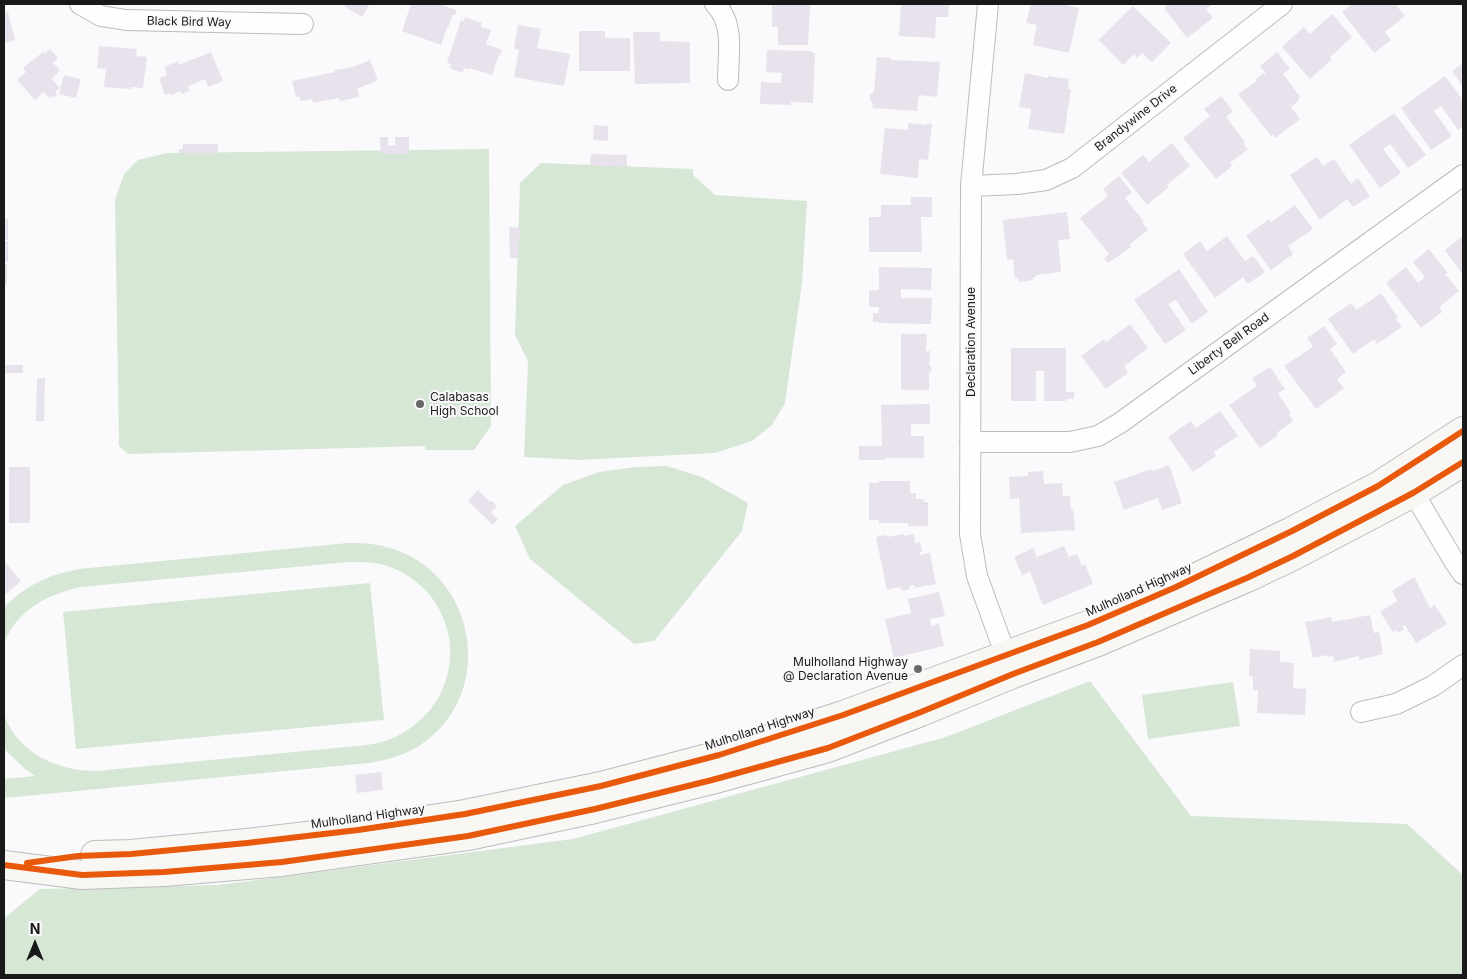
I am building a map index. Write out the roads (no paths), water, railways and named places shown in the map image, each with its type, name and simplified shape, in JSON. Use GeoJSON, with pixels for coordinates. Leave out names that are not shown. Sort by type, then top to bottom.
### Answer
{"type":"FeatureCollection","features":[{"type":"Feature","properties":{"kind":"main road"},"geometry":{"type":"LineString","coordinates":[[7,865],[82,875],[164,872],[282,862],[468,836],[613,805],[828,748],[921,712],[1009,664],[1098,642],[1248,578],[1407,482],[1463,431]]}},
{"type":"Feature","properties":{"kind":"main road"},"geometry":{"type":"LineString","coordinates":[[1407,482],[1463,462]]}},
{"type":"Feature","properties":{"kind":"street","name":"Black Bird Way"},"geometry":{"type":"LineString","coordinates":[[80,4],[101,16],[126,20],[303,24]]}},
{"type":"Feature","properties":{"kind":"street"},"geometry":{"type":"LineString","coordinates":[[715,4],[724,14],[728,26],[728,80]]}},
{"type":"Feature","properties":{"kind":"street","name":"Declaration Avenue"},"geometry":{"type":"LineString","coordinates":[[988,4],[971,186],[970,534],[977,576],[1009,664]]}},
{"type":"Feature","properties":{"kind":"street","name":"Brandywine Drive"},"geometry":{"type":"LineString","coordinates":[[971,186],[1017,184],[1046,180],[1072,168],[1282,4]]}},
{"type":"Feature","properties":{"kind":"street","name":"Liberty Bell Road"},"geometry":{"type":"LineString","coordinates":[[970,442],[1070,442],[1098,436],[1120,423],[1463,175]]}},
{"type":"Feature","properties":{"kind":"street"},"geometry":{"type":"LineString","coordinates":[[1407,482],[1463,574]]}},
{"type":"Feature","properties":{"kind":"street"},"geometry":{"type":"LineString","coordinates":[[1361,712],[1396,704],[1433,686],[1463,665]]}},
{"type":"Feature","properties":{"kind":"place","name":"Calabasas High School"},"geometry":{"type":"Point","coordinates":[420,404]}},
{"type":"Feature","properties":{"kind":"place","name":"Mulholland Highway @ Declaration Avenue"},"geometry":{"type":"Point","coordinates":[918,669]}}]}
